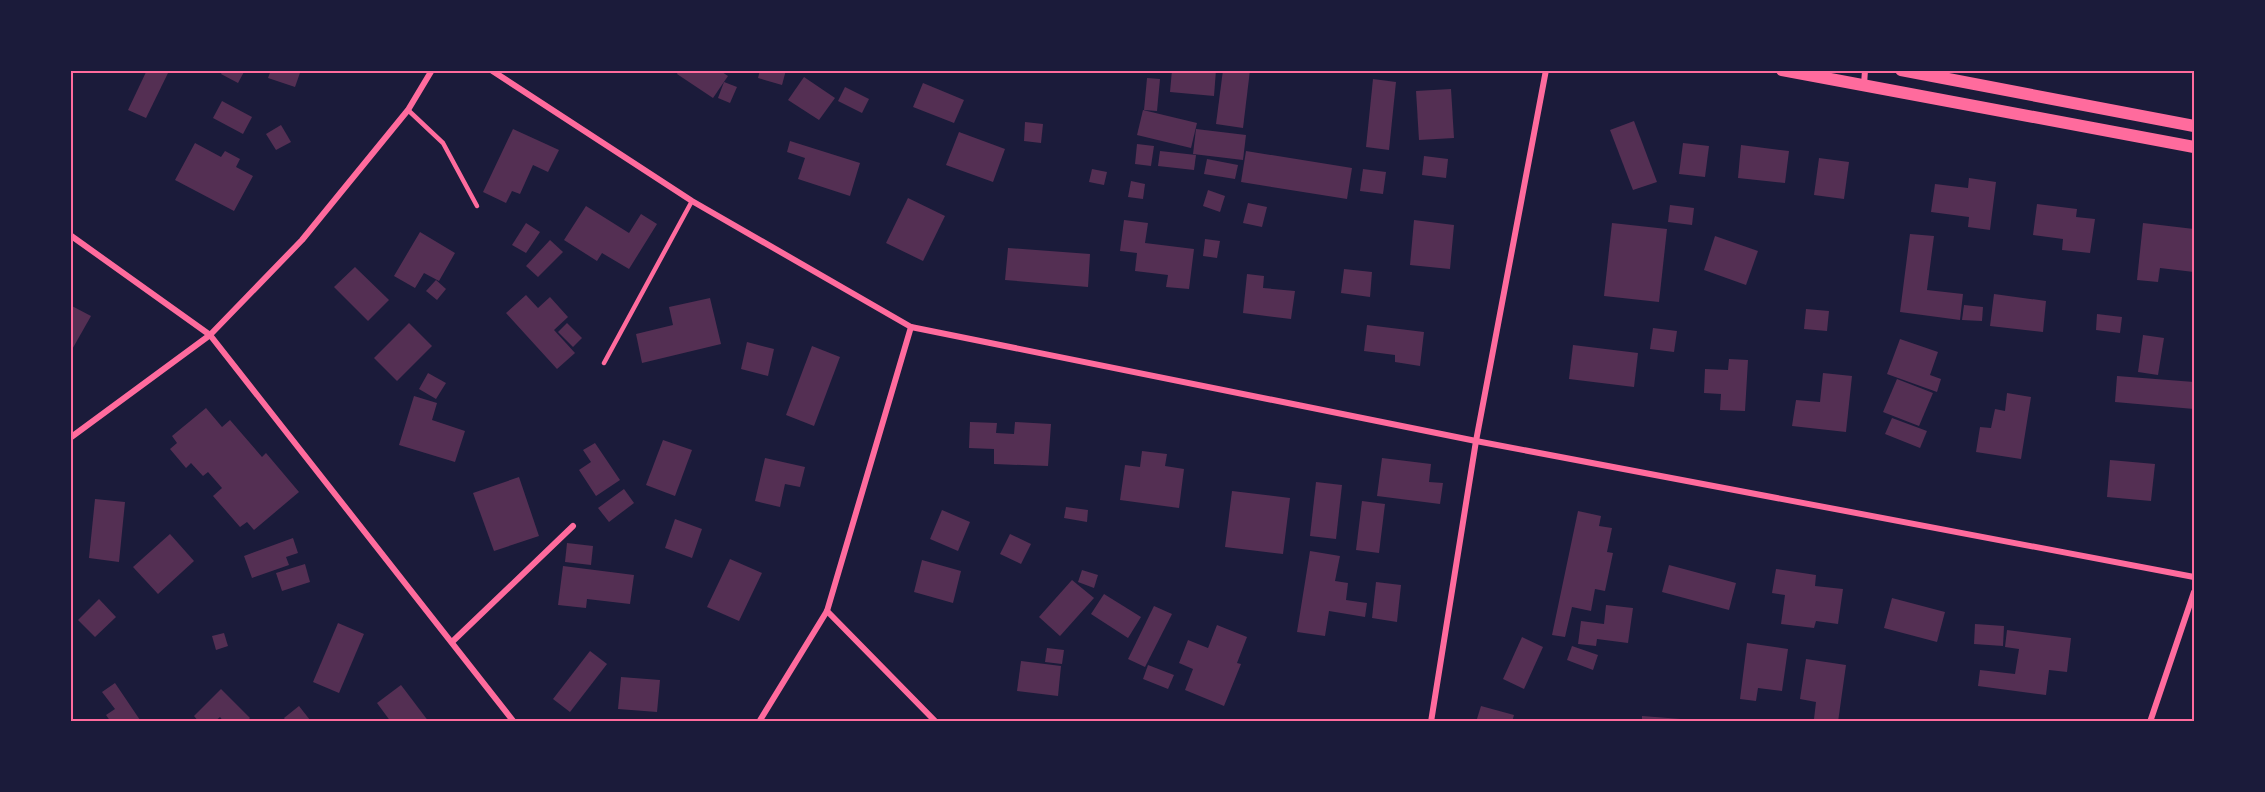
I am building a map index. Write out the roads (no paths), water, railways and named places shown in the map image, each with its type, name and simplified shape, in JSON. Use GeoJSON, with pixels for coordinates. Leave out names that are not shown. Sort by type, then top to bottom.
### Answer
{"type":"FeatureCollection","features":[{"type":"Feature","properties":{"kind":"main road"},"geometry":{"type":"LineString","coordinates":[[1782,70],[2194,147]]}},
{"type":"Feature","properties":{"kind":"main road"},"geometry":{"type":"LineString","coordinates":[[1901,70],[2194,126]]}},
{"type":"Feature","properties":{"kind":"street"},"geometry":{"type":"LineString","coordinates":[[70,438],[210,335],[302,240],[408,110],[432,70]]}},
{"type":"Feature","properties":{"kind":"street"},"geometry":{"type":"LineString","coordinates":[[491,70],[692,201],[911,327],[1476,441],[2194,578]]}},
{"type":"Feature","properties":{"kind":"street"},"geometry":{"type":"LineString","coordinates":[[1431,722],[1476,441],[1546,70]]}},
{"type":"Feature","properties":{"kind":"street"},"geometry":{"type":"LineString","coordinates":[[1864,85],[1865,70]]}},
{"type":"Feature","properties":{"kind":"street"},"geometry":{"type":"LineString","coordinates":[[70,235],[210,335],[514,722]]}},
{"type":"Feature","properties":{"kind":"street"},"geometry":{"type":"LineString","coordinates":[[759,722],[827,611],[911,327]]}},
{"type":"Feature","properties":{"kind":"street"},"geometry":{"type":"LineString","coordinates":[[452,642],[573,526]]}},
{"type":"Feature","properties":{"kind":"street"},"geometry":{"type":"LineString","coordinates":[[2150,722],[2194,592]]}},
{"type":"Feature","properties":{"kind":"street"},"geometry":{"type":"LineString","coordinates":[[827,611],[936,722]]}},
{"type":"Feature","properties":{"kind":"lane"},"geometry":{"type":"LineString","coordinates":[[408,110],[443,143],[477,206]]}},
{"type":"Feature","properties":{"kind":"lane"},"geometry":{"type":"LineString","coordinates":[[604,363],[692,201]]}}]}
